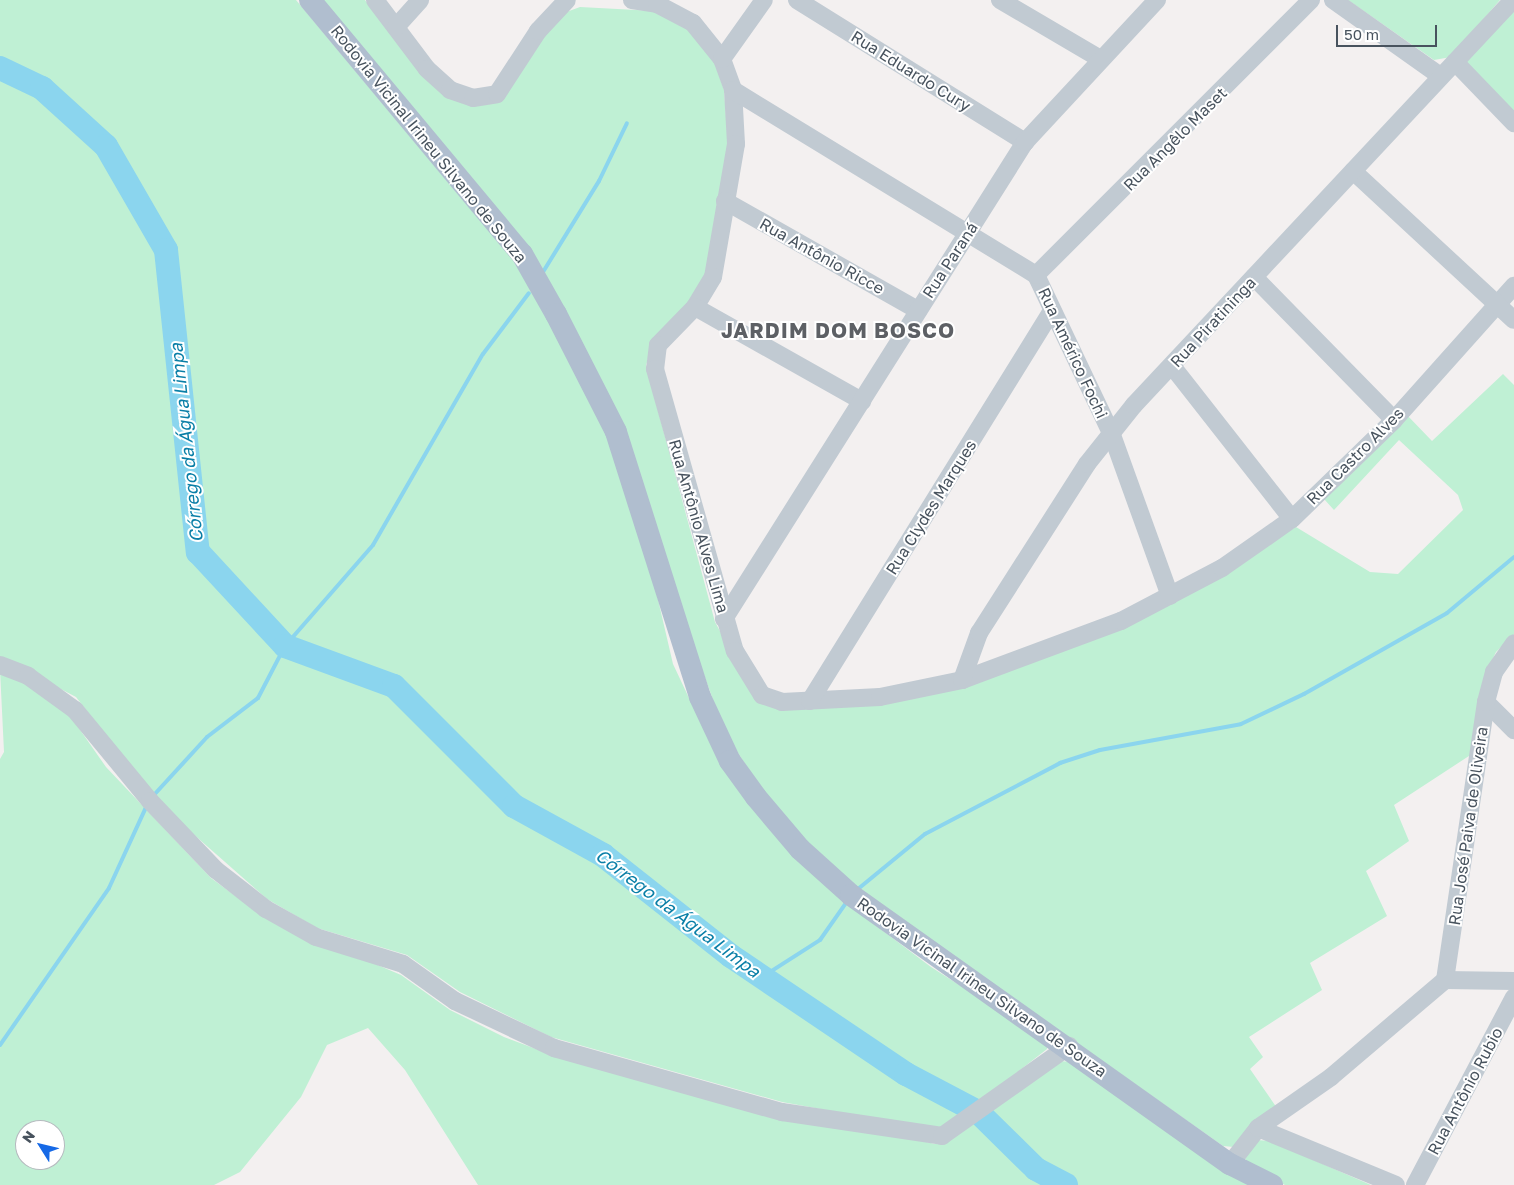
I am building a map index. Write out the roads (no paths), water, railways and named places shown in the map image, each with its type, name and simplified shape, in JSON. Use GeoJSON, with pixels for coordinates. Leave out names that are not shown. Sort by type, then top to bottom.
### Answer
{"type":"FeatureCollection","features":[{"type":"Feature","properties":{"kind":"main road","name":"Rodovia Vicinal Irineu Silvano de Souza"},"geometry":{"type":"LineString","coordinates":[[310,0],[522,254],[556,314],[623,449],[700,697],[730,761],[751,790],[800,849],[851,895],[933,957],[1069,1046],[1230,1164],[1272,1185]]}},
{"type":"Feature","properties":{"kind":"street"},"geometry":{"type":"LineString","coordinates":[[375,0],[427,69],[450,90],[484,98],[497,94],[507,82],[538,31],[567,0]]}},
{"type":"Feature","properties":{"kind":"street"},"geometry":{"type":"LineString","coordinates":[[396,27],[420,0]]}},
{"type":"Feature","properties":{"kind":"street","name":"Rua Antônio Alves Lima"},"geometry":{"type":"LineString","coordinates":[[632,0],[657,4],[693,22],[722,59],[733,90],[736,144],[713,278],[695,308],[658,346],[655,369],[724,619],[749,680],[762,695],[782,702],[880,697],[962,680],[1121,621],[1170,596]]}},
{"type":"Feature","properties":{"kind":"street"},"geometry":{"type":"LineString","coordinates":[[722,59],[764,0]]}},
{"type":"Feature","properties":{"kind":"street","name":"Rua Eduardo Cury"},"geometry":{"type":"LineString","coordinates":[[797,0],[1025,142]]}},
{"type":"Feature","properties":{"kind":"street"},"geometry":{"type":"LineString","coordinates":[[1000,0],[1099,58]]}},
{"type":"Feature","properties":{"kind":"street","name":"Rua Paraná"},"geometry":{"type":"LineString","coordinates":[[724,619],[1025,142],[1099,58],[1157,0]]}},
{"type":"Feature","properties":{"kind":"street","name":"Rua Angêlo Maset"},"geometry":{"type":"LineString","coordinates":[[1036,275],[1311,0]]}},
{"type":"Feature","properties":{"kind":"street"},"geometry":{"type":"LineString","coordinates":[[1333,0],[1439,75]]}},
{"type":"Feature","properties":{"kind":"street","name":"Rua Piratininga"},"geometry":{"type":"LineString","coordinates":[[962,680],[979,633],[1087,464],[1172,366],[1353,171],[1439,75],[1455,62],[1513,0]]}},
{"type":"Feature","properties":{"kind":"street"},"geometry":{"type":"LineString","coordinates":[[1455,62],[1514,123]]}},
{"type":"Feature","properties":{"kind":"street","name":"Rua Américo Fochi"},"geometry":{"type":"LineString","coordinates":[[733,90],[1036,275],[1051,313],[1112,435],[1170,596]]}},
{"type":"Feature","properties":{"kind":"street"},"geometry":{"type":"LineString","coordinates":[[1353,171],[1514,320]]}},
{"type":"Feature","properties":{"kind":"street","name":"Rua Antônio Ricce"},"geometry":{"type":"LineString","coordinates":[[726,201],[918,310]]}},
{"type":"Feature","properties":{"kind":"street"},"geometry":{"type":"LineString","coordinates":[[1254,277],[1394,420]]}},
{"type":"Feature","properties":{"kind":"street","name":"Rua Castro Alves"},"geometry":{"type":"LineString","coordinates":[[1170,596],[1222,568],[1292,519],[1394,420],[1514,286]]}},
{"type":"Feature","properties":{"kind":"street"},"geometry":{"type":"LineString","coordinates":[[695,308],[862,401]]}},
{"type":"Feature","properties":{"kind":"street","name":"Rua Clydes Marques"},"geometry":{"type":"LineString","coordinates":[[810,701],[1051,313]]}},
{"type":"Feature","properties":{"kind":"street"},"geometry":{"type":"LineString","coordinates":[[1172,366],[1292,519]]}},
{"type":"Feature","properties":{"kind":"street","name":"Rua José Paiva de Oliveira"},"geometry":{"type":"LineString","coordinates":[[1445,980],[1486,702],[1494,672],[1514,643]]}},
{"type":"Feature","properties":{"kind":"street"},"geometry":{"type":"LineString","coordinates":[[0,665],[28,676],[75,710],[150,801],[216,870],[266,908],[316,937],[403,964],[455,1001],[554,1048],[782,1112],[942,1136],[1069,1046]]}},
{"type":"Feature","properties":{"kind":"street"},"geometry":{"type":"LineString","coordinates":[[1486,702],[1514,730]]}},
{"type":"Feature","properties":{"kind":"street"},"geometry":{"type":"LineString","coordinates":[[1230,1164],[1258,1128],[1331,1077],[1445,980],[1514,981]]}},
{"type":"Feature","properties":{"kind":"street","name":"Rua Antônio Rubio"},"geometry":{"type":"LineString","coordinates":[[1415,1185],[1514,997]]}},
{"type":"Feature","properties":{"kind":"street"},"geometry":{"type":"LineString","coordinates":[[1258,1128],[1396,1185]]}},
{"type":"Feature","properties":{"kind":"waterway","name":"Córrego da Água Limpa"},"geometry":{"type":"LineString","coordinates":[[0,68],[42,88],[106,146],[166,250],[198,552],[285,646],[394,686],[514,806],[603,855],[731,956],[906,1074],[978,1112],[1036,1169],[1066,1185]]}},
{"type":"Feature","properties":{"kind":"waterway"},"geometry":{"type":"LineString","coordinates":[[543,272],[599,181],[627,123]]}},
{"type":"Feature","properties":{"kind":"waterway"},"geometry":{"type":"LineString","coordinates":[[153,796],[207,737],[258,698],[285,646],[373,545],[483,354],[529,293]]}},
{"type":"Feature","properties":{"kind":"waterway"},"geometry":{"type":"LineString","coordinates":[[858,889],[925,834],[1060,763],[1100,750],[1241,724],[1304,694],[1447,613],[1514,557]]}},
{"type":"Feature","properties":{"kind":"waterway"},"geometry":{"type":"LineString","coordinates":[[0,1045],[109,888],[146,807]]}},
{"type":"Feature","properties":{"kind":"waterway"},"geometry":{"type":"LineString","coordinates":[[762,977],[820,940],[846,903]]}},
{"type":"Feature","properties":{"kind":"district","name":"JARDIM DOM BOSCO"},"geometry":{"type":"Point","coordinates":[838,330]}}]}
